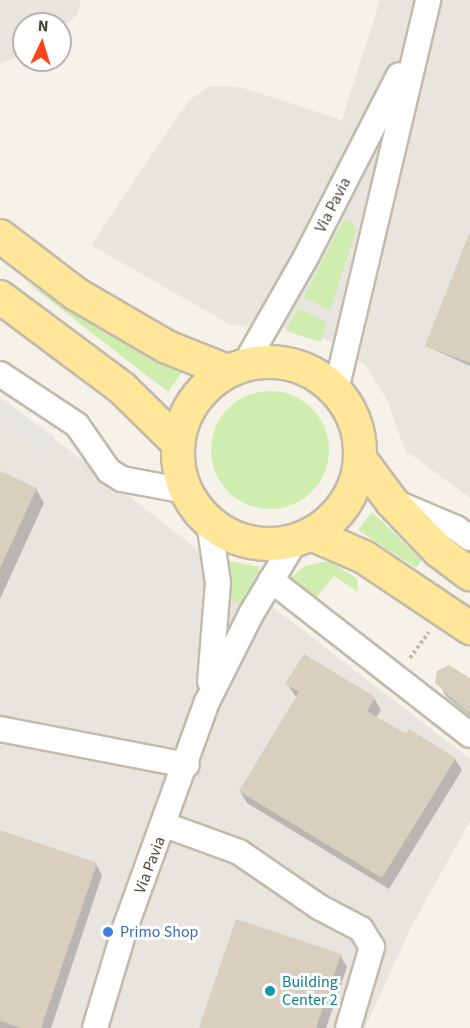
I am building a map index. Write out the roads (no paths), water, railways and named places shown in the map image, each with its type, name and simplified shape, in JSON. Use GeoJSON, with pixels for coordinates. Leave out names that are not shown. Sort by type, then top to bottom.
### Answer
{"type":"FeatureCollection","features":[{"type":"Feature","properties":{"kind":"main road"},"geometry":{"type":"LineString","coordinates":[[0,236],[76,294],[166,347],[236,367]]}},
{"type":"Feature","properties":{"kind":"main road"},"geometry":{"type":"LineString","coordinates":[[0,297],[122,388],[177,442]]}},
{"type":"Feature","properties":{"kind":"main road"},"geometry":{"type":"LineString","coordinates":[[270,361],[294,364],[317,374],[336,390],[351,411],[359,434],[361,460],[353,490],[336,516],[303,538],[265,545],[235,538],[209,522],[186,491],[178,470],[177,442],[191,405],[202,389],[236,367],[270,361]]}},
{"type":"Feature","properties":{"kind":"main road"},"geometry":{"type":"LineString","coordinates":[[361,460],[392,502],[439,551],[470,574]]}},
{"type":"Feature","properties":{"kind":"main road"},"geometry":{"type":"LineString","coordinates":[[303,538],[364,557],[470,628]]}},
{"type":"Feature","properties":{"kind":"street","name":"Via Pavia"},"geometry":{"type":"LineString","coordinates":[[336,390],[415,43],[428,0]]}},
{"type":"Feature","properties":{"kind":"street","name":"Via Pavia"},"geometry":{"type":"LineString","coordinates":[[236,367],[306,257],[415,43]]}},
{"type":"Feature","properties":{"kind":"street"},"geometry":{"type":"LineString","coordinates":[[0,374],[77,425],[109,471],[122,479],[186,491]]}},
{"type":"Feature","properties":{"kind":"street"},"geometry":{"type":"LineString","coordinates":[[392,502],[456,528],[470,538]]}},
{"type":"Feature","properties":{"kind":"street","name":"Via Pavia"},"geometry":{"type":"LineString","coordinates":[[207,702],[218,584],[209,522]]}},
{"type":"Feature","properties":{"kind":"street","name":"Via Pavia"},"geometry":{"type":"LineString","coordinates":[[95,1028],[125,928],[188,765],[207,702],[271,580],[303,538]]}},
{"type":"Feature","properties":{"kind":"street"},"geometry":{"type":"LineString","coordinates":[[271,580],[470,735]]}},
{"type":"Feature","properties":{"kind":"street"},"geometry":{"type":"LineString","coordinates":[[0,729],[188,765]]}},
{"type":"Feature","properties":{"kind":"street"},"geometry":{"type":"LineString","coordinates":[[165,825],[239,852],[319,907],[361,929],[372,947],[348,1028]]}},
{"type":"Feature","properties":{"kind":"place","name":"Primo Shop"},"geometry":{"type":"Point","coordinates":[108,932]}},
{"type":"Feature","properties":{"kind":"place","name":"Building Center 2"},"geometry":{"type":"Point","coordinates":[270,991]}}]}
